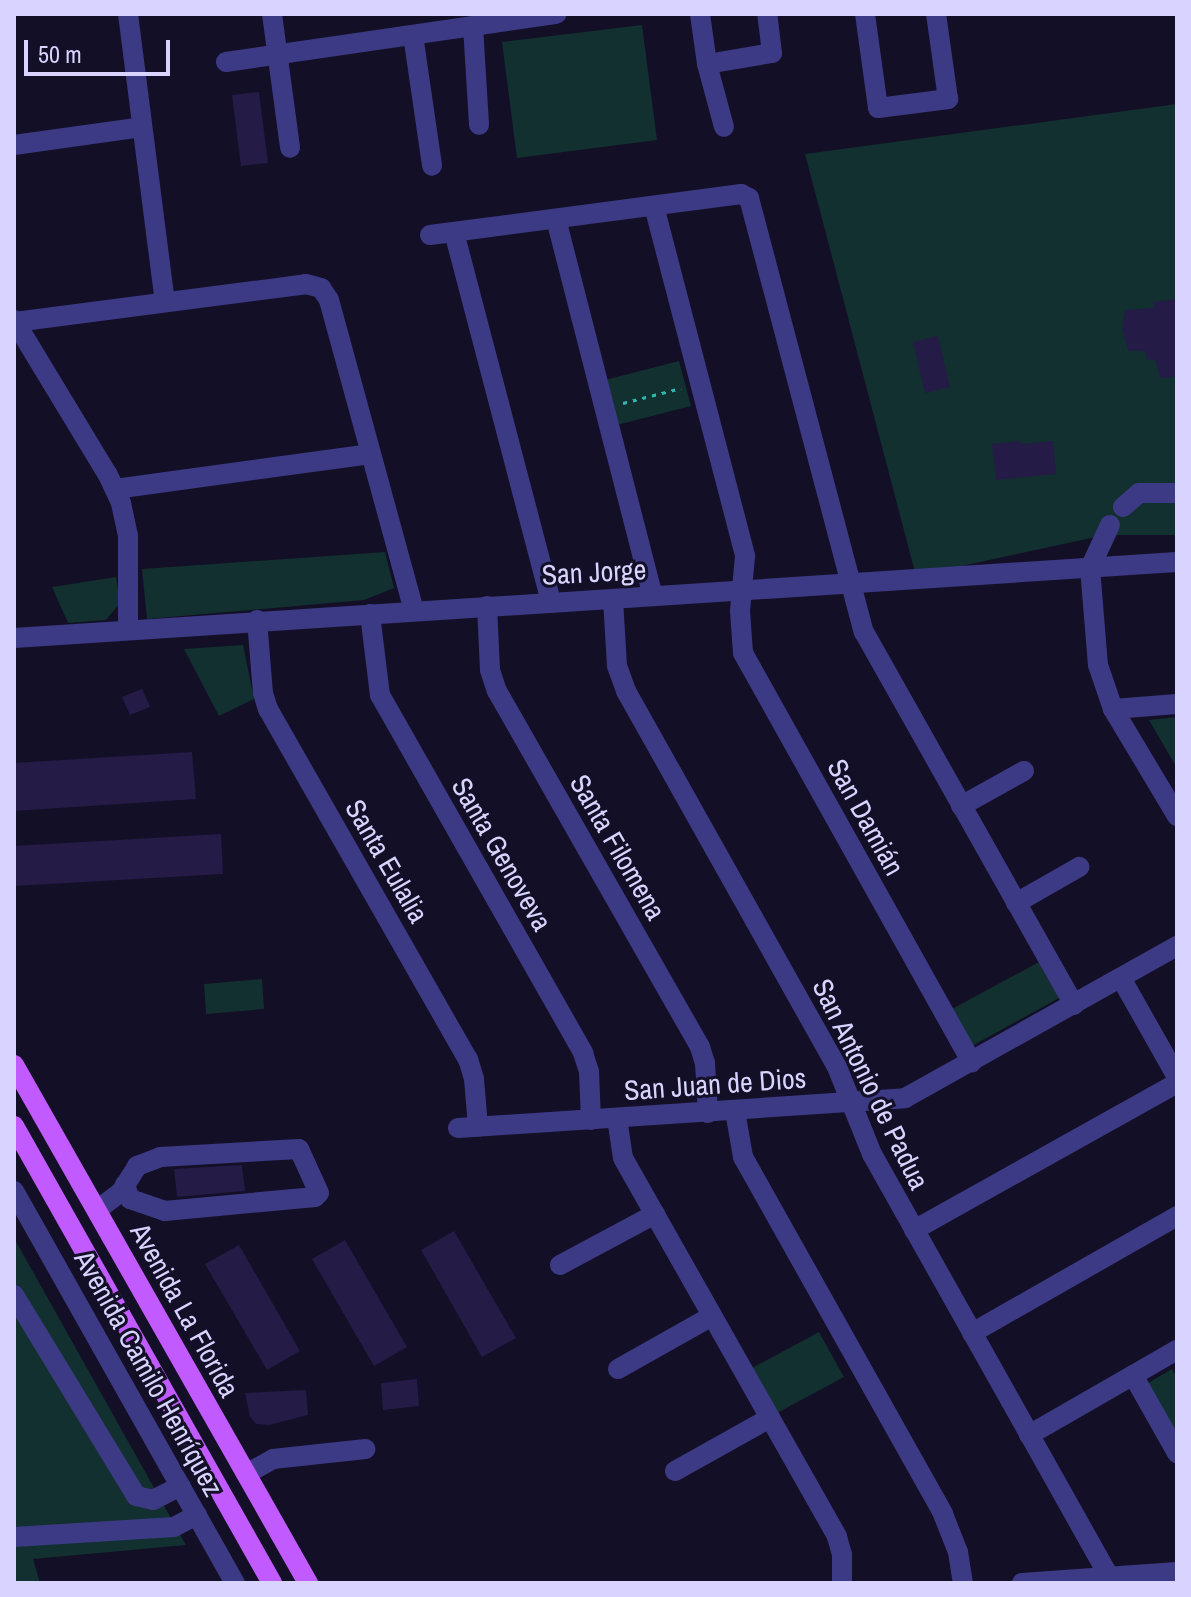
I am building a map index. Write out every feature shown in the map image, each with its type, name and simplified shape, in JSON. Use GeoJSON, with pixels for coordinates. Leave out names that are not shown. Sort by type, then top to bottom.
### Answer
{"type":"FeatureCollection","features":[{"type":"Feature","properties":{"kind":"main road","name":"Avenida La Florida"},"geometry":{"type":"LineString","coordinates":[[14,1065],[308,1583]]}},
{"type":"Feature","properties":{"kind":"main road"},"geometry":{"type":"LineString","coordinates":[[14,1124],[31,1122],[60,1146]]}},
{"type":"Feature","properties":{"kind":"main road","name":"Avenida Camilo Henríquez"},"geometry":{"type":"LineString","coordinates":[[14,1124],[272,1583]]}},
{"type":"Feature","properties":{"kind":"street"},"geometry":{"type":"LineString","coordinates":[[128,14],[165,302]]}},
{"type":"Feature","properties":{"kind":"street"},"geometry":{"type":"LineString","coordinates":[[272,14],[290,148]]}},
{"type":"Feature","properties":{"kind":"street"},"geometry":{"type":"LineString","coordinates":[[226,62],[557,14]]}},
{"type":"Feature","properties":{"kind":"street"},"geometry":{"type":"LineString","coordinates":[[700,14],[707,64],[724,127]]}},
{"type":"Feature","properties":{"kind":"street"},"geometry":{"type":"LineString","coordinates":[[707,64],[772,53],[767,14]]}},
{"type":"Feature","properties":{"kind":"street"},"geometry":{"type":"LineString","coordinates":[[865,14],[878,108],[948,99],[936,14]]}},
{"type":"Feature","properties":{"kind":"street"},"geometry":{"type":"LineString","coordinates":[[473,26],[479,125]]}},
{"type":"Feature","properties":{"kind":"street"},"geometry":{"type":"LineString","coordinates":[[413,35],[432,166]]}},
{"type":"Feature","properties":{"kind":"street"},"geometry":{"type":"LineString","coordinates":[[14,145],[142,127]]}},
{"type":"Feature","properties":{"kind":"street"},"geometry":{"type":"LineString","coordinates":[[430,235],[747,196],[870,644],[1074,1005]]}},
{"type":"Feature","properties":{"kind":"street","name":"San Damián"},"geometry":{"type":"LineString","coordinates":[[654,206],[745,556],[741,637],[747,662],[972,1062]]}},
{"type":"Feature","properties":{"kind":"street"},"geometry":{"type":"LineString","coordinates":[[556,219],[653,596]]}},
{"type":"Feature","properties":{"kind":"street"},"geometry":{"type":"LineString","coordinates":[[454,232],[551,603]]}},
{"type":"Feature","properties":{"kind":"street"},"geometry":{"type":"LineString","coordinates":[[128,628],[128,535],[115,489],[15,321],[306,284],[321,288],[329,300],[414,611]]}},
{"type":"Feature","properties":{"kind":"street"},"geometry":{"type":"LineString","coordinates":[[115,489],[371,454]]}},
{"type":"Feature","properties":{"kind":"street"},"geometry":{"type":"LineString","coordinates":[[1123,507],[1139,493],[1177,493]]}},
{"type":"Feature","properties":{"kind":"street"},"geometry":{"type":"LineString","coordinates":[[1110,525],[1090,568],[1098,665],[1113,709],[1177,816]]}},
{"type":"Feature","properties":{"kind":"street","name":"San Jorge"},"geometry":{"type":"LineString","coordinates":[[14,638],[128,628],[1177,562]]}},
{"type":"Feature","properties":{"kind":"street","name":"San Antonio de Padua"},"geometry":{"type":"LineString","coordinates":[[613,599],[617,666],[626,691],[831,1055],[872,1154],[1111,1580]]}},
{"type":"Feature","properties":{"kind":"street","name":"Santa Filomena"},"geometry":{"type":"LineString","coordinates":[[487,606],[490,670],[497,691],[700,1047],[705,1063],[708,1113]]}},
{"type":"Feature","properties":{"kind":"street","name":"Santa Genoveva"},"geometry":{"type":"LineString","coordinates":[[370,614],[380,695],[583,1053],[589,1072],[591,1120]]}},
{"type":"Feature","properties":{"kind":"street","name":"Santa Eulalia"},"geometry":{"type":"LineString","coordinates":[[257,620],[262,685],[268,709],[463,1049],[474,1079],[468,1128]]}},
{"type":"Feature","properties":{"kind":"street"},"geometry":{"type":"LineString","coordinates":[[1113,709],[1177,704]]}},
{"type":"Feature","properties":{"kind":"street"},"geometry":{"type":"LineString","coordinates":[[961,806],[1024,771]]}},
{"type":"Feature","properties":{"kind":"street"},"geometry":{"type":"LineString","coordinates":[[1016,903],[1079,867]]}},
{"type":"Feature","properties":{"kind":"street","name":"San Juan de Dios"},"geometry":{"type":"LineString","coordinates":[[468,1128],[851,1104],[912,1095],[1177,946]]}},
{"type":"Feature","properties":{"kind":"street"},"geometry":{"type":"LineString","coordinates":[[914,1230],[1177,1080],[1121,978]]}},
{"type":"Feature","properties":{"kind":"street"},"geometry":{"type":"LineString","coordinates":[[735,1111],[743,1157],[943,1514],[958,1552],[963,1583]]}},
{"type":"Feature","properties":{"kind":"street"},"geometry":{"type":"LineString","coordinates":[[617,1118],[623,1158],[837,1537],[842,1554],[842,1583]]}},
{"type":"Feature","properties":{"kind":"street"},"geometry":{"type":"LineString","coordinates":[[97,1210],[125,1185],[137,1166],[160,1157],[299,1149],[319,1193],[315,1197],[165,1211],[130,1199],[125,1185]]}},
{"type":"Feature","properties":{"kind":"street","name":"Avenida Camilo Henríquez"},"geometry":{"type":"LineString","coordinates":[[14,1191],[235,1583]]}},
{"type":"Feature","properties":{"kind":"street"},"geometry":{"type":"LineString","coordinates":[[560,1265],[655,1214]]}},
{"type":"Feature","properties":{"kind":"street"},"geometry":{"type":"LineString","coordinates":[[972,1333],[1177,1216]]}},
{"type":"Feature","properties":{"kind":"street"},"geometry":{"type":"LineString","coordinates":[[14,1295],[136,1496],[153,1500],[181,1486]]}},
{"type":"Feature","properties":{"kind":"street"},"geometry":{"type":"LineString","coordinates":[[618,1369],[712,1316]]}},
{"type":"Feature","properties":{"kind":"street"},"geometry":{"type":"LineString","coordinates":[[1029,1435],[1177,1350]]}},
{"type":"Feature","properties":{"kind":"street"},"geometry":{"type":"LineString","coordinates":[[1133,1375],[1177,1453]]}},
{"type":"Feature","properties":{"kind":"street"},"geometry":{"type":"LineString","coordinates":[[675,1471],[770,1418]]}},
{"type":"Feature","properties":{"kind":"street"},"geometry":{"type":"LineString","coordinates":[[246,1474],[273,1459],[365,1449]]}},
{"type":"Feature","properties":{"kind":"street"},"geometry":{"type":"LineString","coordinates":[[14,1537],[174,1527],[197,1515]]}},
{"type":"Feature","properties":{"kind":"street"},"geometry":{"type":"LineString","coordinates":[[1022,1583],[1111,1580],[1177,1572]]}},
{"type":"Feature","properties":{"kind":"path"},"geometry":{"type":"LineString","coordinates":[[605,408],[700,383]]}},
{"type":"Feature","properties":{"kind":"green space"},"geometry":{"type":"Polygon","coordinates":[[[642,25],[657,140],[517,158],[502,42],[642,25]]]}},
{"type":"Feature","properties":{"kind":"green space"},"geometry":{"type":"Polygon","coordinates":[[[1177,104],[1177,535],[1105,535],[916,576],[805,154],[1177,104]]]}},
{"type":"Feature","properties":{"kind":"green space"},"geometry":{"type":"Polygon","coordinates":[[[679,361],[691,406],[617,425],[605,380],[679,361]]]}},
{"type":"Feature","properties":{"kind":"green space"},"geometry":{"type":"Polygon","coordinates":[[[385,552],[394,588],[364,600],[147,619],[142,569],[385,552]]]}},
{"type":"Feature","properties":{"kind":"green space"},"geometry":{"type":"Polygon","coordinates":[[[116,577],[120,603],[106,620],[68,623],[52,587],[116,577]]]}},
{"type":"Feature","properties":{"kind":"green space"},"geometry":{"type":"Polygon","coordinates":[[[243,645],[254,699],[219,716],[184,649],[243,645]]]}},
{"type":"Feature","properties":{"kind":"green space"},"geometry":{"type":"Polygon","coordinates":[[[1177,717],[1177,768],[1149,720],[1177,717]]]}},
{"type":"Feature","properties":{"kind":"green space"},"geometry":{"type":"Polygon","coordinates":[[[1039,962],[1059,998],[972,1046],[952,1009],[1039,962]]]}},
{"type":"Feature","properties":{"kind":"green space"},"geometry":{"type":"Polygon","coordinates":[[[262,979],[264,1009],[206,1014],[204,984],[262,979]]]}},
{"type":"Feature","properties":{"kind":"green space"},"geometry":{"type":"Polygon","coordinates":[[[14,1238],[186,1545],[33,1559],[40,1583],[14,1583],[14,1238]]]}},
{"type":"Feature","properties":{"kind":"green space"},"geometry":{"type":"Polygon","coordinates":[[[819,1332],[844,1377],[777,1413],[752,1368],[819,1332]]]}},
{"type":"Feature","properties":{"kind":"green space"},"geometry":{"type":"Polygon","coordinates":[[[1172,1369],[1177,1378],[1177,1436],[1148,1383],[1172,1369]]]}},
{"type":"Feature","properties":{"kind":"building"},"geometry":{"type":"Polygon","coordinates":[[[259,92],[268,163],[241,166],[232,95],[259,92]]]}},
{"type":"Feature","properties":{"kind":"building"},"geometry":{"type":"Polygon","coordinates":[[[1177,299],[1177,377],[1160,378],[1155,359],[1147,360],[1145,351],[1128,351],[1122,328],[1125,310],[1154,308],[1153,302],[1177,299]]]}},
{"type":"Feature","properties":{"kind":"building"},"geometry":{"type":"Polygon","coordinates":[[[938,336],[950,387],[925,393],[913,342],[938,336]]]}},
{"type":"Feature","properties":{"kind":"building"},"geometry":{"type":"Polygon","coordinates":[[[1021,441],[1021,444],[1053,441],[1056,474],[996,480],[992,444],[1021,441]]]}},
{"type":"Feature","properties":{"kind":"building"},"geometry":{"type":"Polygon","coordinates":[[[142,689],[150,707],[130,715],[122,697],[142,689]]]}},
{"type":"Feature","properties":{"kind":"building"},"geometry":{"type":"Polygon","coordinates":[[[192,752],[196,799],[14,811],[14,763],[192,752]]]}},
{"type":"Feature","properties":{"kind":"building"},"geometry":{"type":"Polygon","coordinates":[[[221,834],[223,874],[14,886],[14,846],[221,834]]]}},
{"type":"Feature","properties":{"kind":"building"},"geometry":{"type":"Polygon","coordinates":[[[242,1165],[245,1191],[177,1197],[174,1169],[242,1165]]]}},
{"type":"Feature","properties":{"kind":"building"},"geometry":{"type":"Polygon","coordinates":[[[454,1231],[516,1338],[482,1357],[421,1250],[454,1231]]]}},
{"type":"Feature","properties":{"kind":"building"},"geometry":{"type":"Polygon","coordinates":[[[345,1240],[407,1347],[374,1366],[312,1259],[345,1240]]]}},
{"type":"Feature","properties":{"kind":"building"},"geometry":{"type":"Polygon","coordinates":[[[239,1245],[300,1351],[267,1370],[205,1264],[239,1245]]]}},
{"type":"Feature","properties":{"kind":"building"},"geometry":{"type":"Polygon","coordinates":[[[417,1379],[419,1406],[383,1410],[381,1383],[417,1379]]]}},
{"type":"Feature","properties":{"kind":"building"},"geometry":{"type":"Polygon","coordinates":[[[306,1390],[308,1415],[269,1425],[256,1424],[250,1417],[245,1393],[306,1390]]]}}]}
